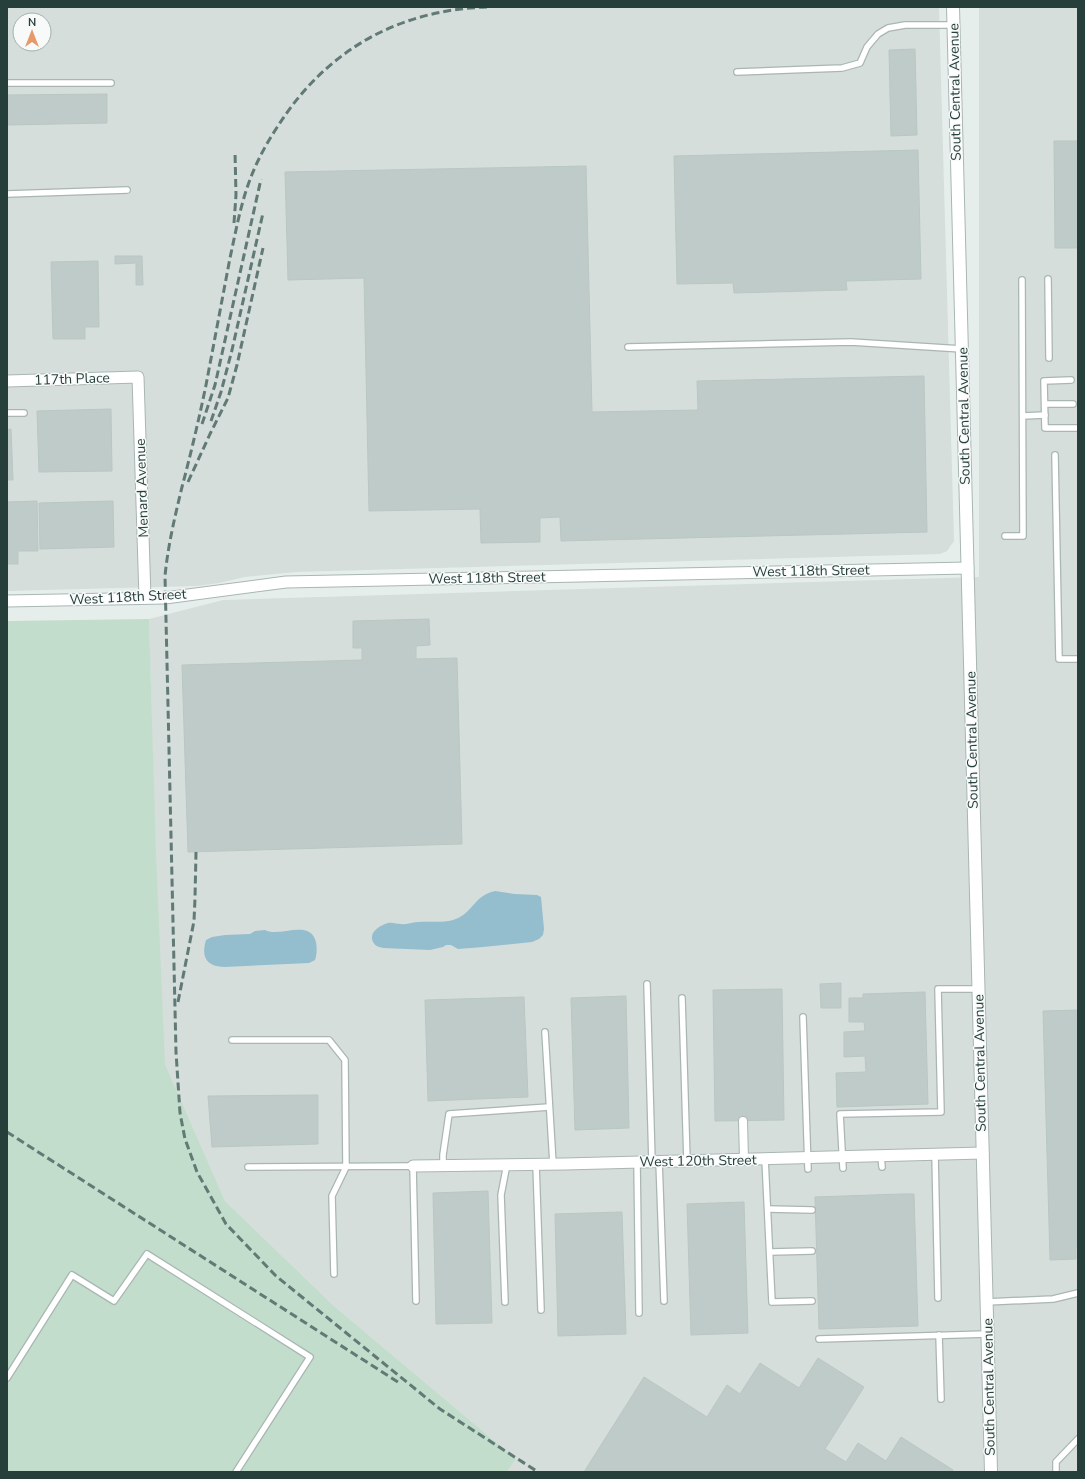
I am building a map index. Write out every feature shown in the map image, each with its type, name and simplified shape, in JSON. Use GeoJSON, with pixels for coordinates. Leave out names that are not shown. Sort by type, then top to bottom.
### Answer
{"type":"FeatureCollection","features":[{"type":"Feature","properties":{"kind":"street","name":"South Central Avenue"},"geometry":{"type":"LineString","coordinates":[[953,7],[991,1472]]}},
{"type":"Feature","properties":{"kind":"street","name":"117th Place"},"geometry":{"type":"LineString","coordinates":[[7,381],[138,377]]}},
{"type":"Feature","properties":{"kind":"street","name":"Menard Avenue"},"geometry":{"type":"LineString","coordinates":[[138,377],[145,598]]}},
{"type":"Feature","properties":{"kind":"street","name":"West 118th Street"},"geometry":{"type":"LineString","coordinates":[[7,601],[165,598],[286,582],[968,568]]}},
{"type":"Feature","properties":{"kind":"street"},"geometry":{"type":"LineString","coordinates":[[743,1121],[744,1159]]}},
{"type":"Feature","properties":{"kind":"street","name":"West 120th Street"},"geometry":{"type":"LineString","coordinates":[[414,1166],[443,1161],[507,1164],[553,1164],[765,1159],[808,1163],[843,1162],[881,1156],[982,1153]]}},
{"type":"Feature","properties":{"kind":"lane"},"geometry":{"type":"LineString","coordinates":[[737,72],[842,68],[860,63],[867,47],[878,34],[888,28],[905,25],[954,25]]}},
{"type":"Feature","properties":{"kind":"lane"},"geometry":{"type":"LineString","coordinates":[[7,83],[111,83]]}},
{"type":"Feature","properties":{"kind":"lane"},"geometry":{"type":"LineString","coordinates":[[7,194],[127,190]]}},
{"type":"Feature","properties":{"kind":"lane"},"geometry":{"type":"LineString","coordinates":[[1048,279],[1049,358]]}},
{"type":"Feature","properties":{"kind":"lane"},"geometry":{"type":"LineString","coordinates":[[1005,536],[1023,536],[1022,280]]}},
{"type":"Feature","properties":{"kind":"lane"},"geometry":{"type":"LineString","coordinates":[[628,347],[851,342],[962,349]]}},
{"type":"Feature","properties":{"kind":"lane"},"geometry":{"type":"LineString","coordinates":[[1071,380],[1044,381],[1045,428],[1078,428]]}},
{"type":"Feature","properties":{"kind":"lane"},"geometry":{"type":"LineString","coordinates":[[1045,404],[1073,404]]}},
{"type":"Feature","properties":{"kind":"lane"},"geometry":{"type":"LineString","coordinates":[[7,414],[24,413]]}},
{"type":"Feature","properties":{"kind":"lane"},"geometry":{"type":"LineString","coordinates":[[1023,416],[1045,415]]}},
{"type":"Feature","properties":{"kind":"lane"},"geometry":{"type":"LineString","coordinates":[[1055,455],[1059,659],[1078,659]]}},
{"type":"Feature","properties":{"kind":"lane"},"geometry":{"type":"LineString","coordinates":[[647,984],[664,1301]]}},
{"type":"Feature","properties":{"kind":"lane"},"geometry":{"type":"LineString","coordinates":[[843,1162],[840,1114],[941,1112],[938,989],[978,989]]}},
{"type":"Feature","properties":{"kind":"lane"},"geometry":{"type":"LineString","coordinates":[[682,998],[688,1161]]}},
{"type":"Feature","properties":{"kind":"lane"},"geometry":{"type":"LineString","coordinates":[[803,1017],[808,1163]]}},
{"type":"Feature","properties":{"kind":"lane"},"geometry":{"type":"LineString","coordinates":[[545,1032],[553,1164]]}},
{"type":"Feature","properties":{"kind":"lane"},"geometry":{"type":"LineString","coordinates":[[232,1040],[329,1040],[345,1060],[346,1167],[332,1196],[334,1274]]}},
{"type":"Feature","properties":{"kind":"lane"},"geometry":{"type":"LineString","coordinates":[[443,1161],[448,1114],[549,1107]]}},
{"type":"Feature","properties":{"kind":"lane"},"geometry":{"type":"LineString","coordinates":[[935,1154],[938,1298]]}},
{"type":"Feature","properties":{"kind":"lane"},"geometry":{"type":"LineString","coordinates":[[881,1156],[882,1167]]}},
{"type":"Feature","properties":{"kind":"lane"},"geometry":{"type":"LineString","coordinates":[[765,1159],[772,1302],[812,1301]]}},
{"type":"Feature","properties":{"kind":"lane"},"geometry":{"type":"LineString","coordinates":[[638,1162],[639,1313]]}},
{"type":"Feature","properties":{"kind":"lane"},"geometry":{"type":"LineString","coordinates":[[505,1302],[500,1195],[507,1164]]}},
{"type":"Feature","properties":{"kind":"lane"},"geometry":{"type":"LineString","coordinates":[[536,1164],[541,1310]]}},
{"type":"Feature","properties":{"kind":"lane"},"geometry":{"type":"LineString","coordinates":[[248,1167],[414,1166],[416,1301]]}},
{"type":"Feature","properties":{"kind":"lane"},"geometry":{"type":"LineString","coordinates":[[768,1209],[812,1210]]}},
{"type":"Feature","properties":{"kind":"lane"},"geometry":{"type":"LineString","coordinates":[[770,1252],[812,1251]]}},
{"type":"Feature","properties":{"kind":"lane"},"geometry":{"type":"LineString","coordinates":[[7,1378],[72,1275],[114,1301],[147,1254],[310,1357],[236,1472]]}},
{"type":"Feature","properties":{"kind":"lane"},"geometry":{"type":"LineString","coordinates":[[986,1302],[1053,1299],[1078,1293]]}},
{"type":"Feature","properties":{"kind":"lane"},"geometry":{"type":"LineString","coordinates":[[819,1339],[987,1334]]}},
{"type":"Feature","properties":{"kind":"lane"},"geometry":{"type":"LineString","coordinates":[[939,1335],[941,1399]]}},
{"type":"Feature","properties":{"kind":"lane"},"geometry":{"type":"LineString","coordinates":[[1056,1472],[1056,1462],[1078,1439]]}},
{"type":"Feature","properties":{"kind":"shaded area"},"geometry":{"type":"Polygon","coordinates":[[[7,7],[939,7],[954,541],[947,551],[940,554],[296,572],[245,577],[197,586],[7,591],[7,7]]]}},
{"type":"Feature","properties":{"kind":"shaded area"},"geometry":{"type":"Polygon","coordinates":[[[979,7],[1078,7],[1078,1472],[507,1472],[516,1459],[334,1306],[225,1201],[164,1065],[159,988],[149,619],[223,600],[979,577],[979,7]]]}},
{"type":"Feature","properties":{"kind":"green space"},"geometry":{"type":"Polygon","coordinates":[[[149,619],[156,855],[165,1065],[225,1201],[334,1306],[516,1459],[507,1472],[7,1472],[7,621],[149,619]]]}},
{"type":"Feature","properties":{"kind":"water"},"geometry":{"type":"Polygon","coordinates":[[[495,891],[537,895],[541,897],[544,929],[543,935],[539,939],[532,942],[458,949],[451,945],[446,945],[430,950],[383,948],[379,947],[373,942],[372,935],[374,932],[385,924],[441,922],[453,920],[465,914],[482,896],[495,891]]]}},
{"type":"Feature","properties":{"kind":"water"},"geometry":{"type":"Polygon","coordinates":[[[265,930],[271,932],[294,930],[307,931],[313,935],[316,942],[317,951],[315,960],[309,963],[224,967],[213,965],[206,960],[204,951],[206,940],[212,937],[250,934],[255,931],[265,930]]]}},
{"type":"Feature","properties":{"kind":"building"},"geometry":{"type":"Polygon","coordinates":[[[915,49],[917,135],[891,136],[889,50],[915,49]]]}},
{"type":"Feature","properties":{"kind":"building"},"geometry":{"type":"Polygon","coordinates":[[[107,94],[107,123],[7,125],[7,95],[107,94]]]}},
{"type":"Feature","properties":{"kind":"building"},"geometry":{"type":"Polygon","coordinates":[[[1054,141],[1078,141],[1078,248],[1055,248],[1054,141]]]}},
{"type":"Feature","properties":{"kind":"building"},"geometry":{"type":"Polygon","coordinates":[[[918,150],[921,279],[846,281],[847,290],[734,293],[733,283],[677,284],[674,156],[918,150]]]}},
{"type":"Feature","properties":{"kind":"building"},"geometry":{"type":"Polygon","coordinates":[[[586,166],[592,412],[698,410],[697,381],[924,376],[927,532],[561,541],[560,517],[540,518],[540,542],[481,543],[480,509],[369,511],[364,278],[288,280],[285,172],[586,166]]]}},
{"type":"Feature","properties":{"kind":"building"},"geometry":{"type":"Polygon","coordinates":[[[115,256],[142,256],[143,285],[136,285],[136,263],[115,264],[115,256]]]}},
{"type":"Feature","properties":{"kind":"building"},"geometry":{"type":"Polygon","coordinates":[[[98,261],[99,327],[85,327],[85,339],[53,339],[51,262],[98,261]]]}},
{"type":"Feature","properties":{"kind":"building"},"geometry":{"type":"Polygon","coordinates":[[[111,409],[112,471],[39,472],[37,411],[111,409]]]}},
{"type":"Feature","properties":{"kind":"building"},"geometry":{"type":"Polygon","coordinates":[[[11,429],[13,480],[7,480],[7,430],[11,429]]]}},
{"type":"Feature","properties":{"kind":"building"},"geometry":{"type":"Polygon","coordinates":[[[37,501],[38,551],[18,551],[18,564],[7,564],[7,502],[37,501]]]}},
{"type":"Feature","properties":{"kind":"building"},"geometry":{"type":"Polygon","coordinates":[[[113,501],[114,547],[40,549],[39,503],[113,501]]]}},
{"type":"Feature","properties":{"kind":"building"},"geometry":{"type":"Polygon","coordinates":[[[429,619],[430,645],[416,646],[416,659],[457,658],[462,844],[188,852],[182,665],[362,660],[362,648],[353,648],[353,621],[429,619]]]}},
{"type":"Feature","properties":{"kind":"building"},"geometry":{"type":"Polygon","coordinates":[[[841,983],[841,1008],[821,1008],[820,984],[841,983]]]}},
{"type":"Feature","properties":{"kind":"building"},"geometry":{"type":"Polygon","coordinates":[[[782,989],[784,1120],[715,1121],[713,990],[782,989]]]}},
{"type":"Feature","properties":{"kind":"building"},"geometry":{"type":"Polygon","coordinates":[[[925,992],[928,1104],[837,1107],[836,1073],[866,1072],[865,1056],[844,1057],[844,1032],[865,1031],[864,1022],[849,1022],[849,998],[863,998],[863,994],[925,992]]]}},
{"type":"Feature","properties":{"kind":"building"},"geometry":{"type":"Polygon","coordinates":[[[626,996],[629,1128],[575,1130],[571,998],[626,996]]]}},
{"type":"Feature","properties":{"kind":"building"},"geometry":{"type":"Polygon","coordinates":[[[524,997],[528,1097],[428,1101],[425,1000],[524,997]]]}},
{"type":"Feature","properties":{"kind":"building"},"geometry":{"type":"Polygon","coordinates":[[[1078,1010],[1078,1247],[1076,1247],[1076,1259],[1050,1260],[1043,1011],[1078,1010]]]}},
{"type":"Feature","properties":{"kind":"building"},"geometry":{"type":"Polygon","coordinates":[[[318,1095],[318,1144],[212,1147],[208,1096],[318,1095]]]}},
{"type":"Feature","properties":{"kind":"building"},"geometry":{"type":"Polygon","coordinates":[[[488,1191],[492,1323],[436,1324],[433,1193],[488,1191]]]}},
{"type":"Feature","properties":{"kind":"building"},"geometry":{"type":"Polygon","coordinates":[[[914,1194],[918,1326],[819,1329],[815,1197],[914,1194]]]}},
{"type":"Feature","properties":{"kind":"building"},"geometry":{"type":"Polygon","coordinates":[[[744,1202],[748,1333],[691,1335],[687,1204],[744,1202]]]}},
{"type":"Feature","properties":{"kind":"building"},"geometry":{"type":"Polygon","coordinates":[[[622,1212],[626,1334],[558,1336],[555,1214],[622,1212]]]}},
{"type":"Feature","properties":{"kind":"building"},"geometry":{"type":"Polygon","coordinates":[[[818,1358],[864,1387],[825,1449],[846,1462],[858,1443],[886,1461],[901,1437],[953,1470],[952,1472],[584,1472],[644,1377],[707,1417],[727,1385],[740,1394],[760,1363],[799,1388],[818,1358]]]}},
{"type":"Feature","properties":{"kind":"railway"},"geometry":{"type":"LineString","coordinates":[[487,7],[454,10],[422,16],[365,40],[340,57],[316,78],[295,102],[276,129],[255,167],[244,199],[237,224],[195,436],[172,531],[165,576],[176,1052],[180,1113],[185,1139],[197,1172],[226,1224],[276,1276],[440,1409],[538,1472]]}},
{"type":"Feature","properties":{"kind":"railway"},"geometry":{"type":"LineString","coordinates":[[234,223],[236,195],[235,152]]}},
{"type":"Feature","properties":{"kind":"railway"},"geometry":{"type":"LineString","coordinates":[[202,424],[215,385],[261,179]]}},
{"type":"Feature","properties":{"kind":"railway"},"geometry":{"type":"LineString","coordinates":[[211,421],[221,392],[232,350],[263,213]]}},
{"type":"Feature","properties":{"kind":"railway"},"geometry":{"type":"LineString","coordinates":[[188,482],[228,398],[237,365],[263,248]]}},
{"type":"Feature","properties":{"kind":"railway"},"geometry":{"type":"LineString","coordinates":[[178,1002],[194,921],[196,852]]}},
{"type":"Feature","properties":{"kind":"railway"},"geometry":{"type":"LineString","coordinates":[[7,1132],[401,1384]]}}]}
